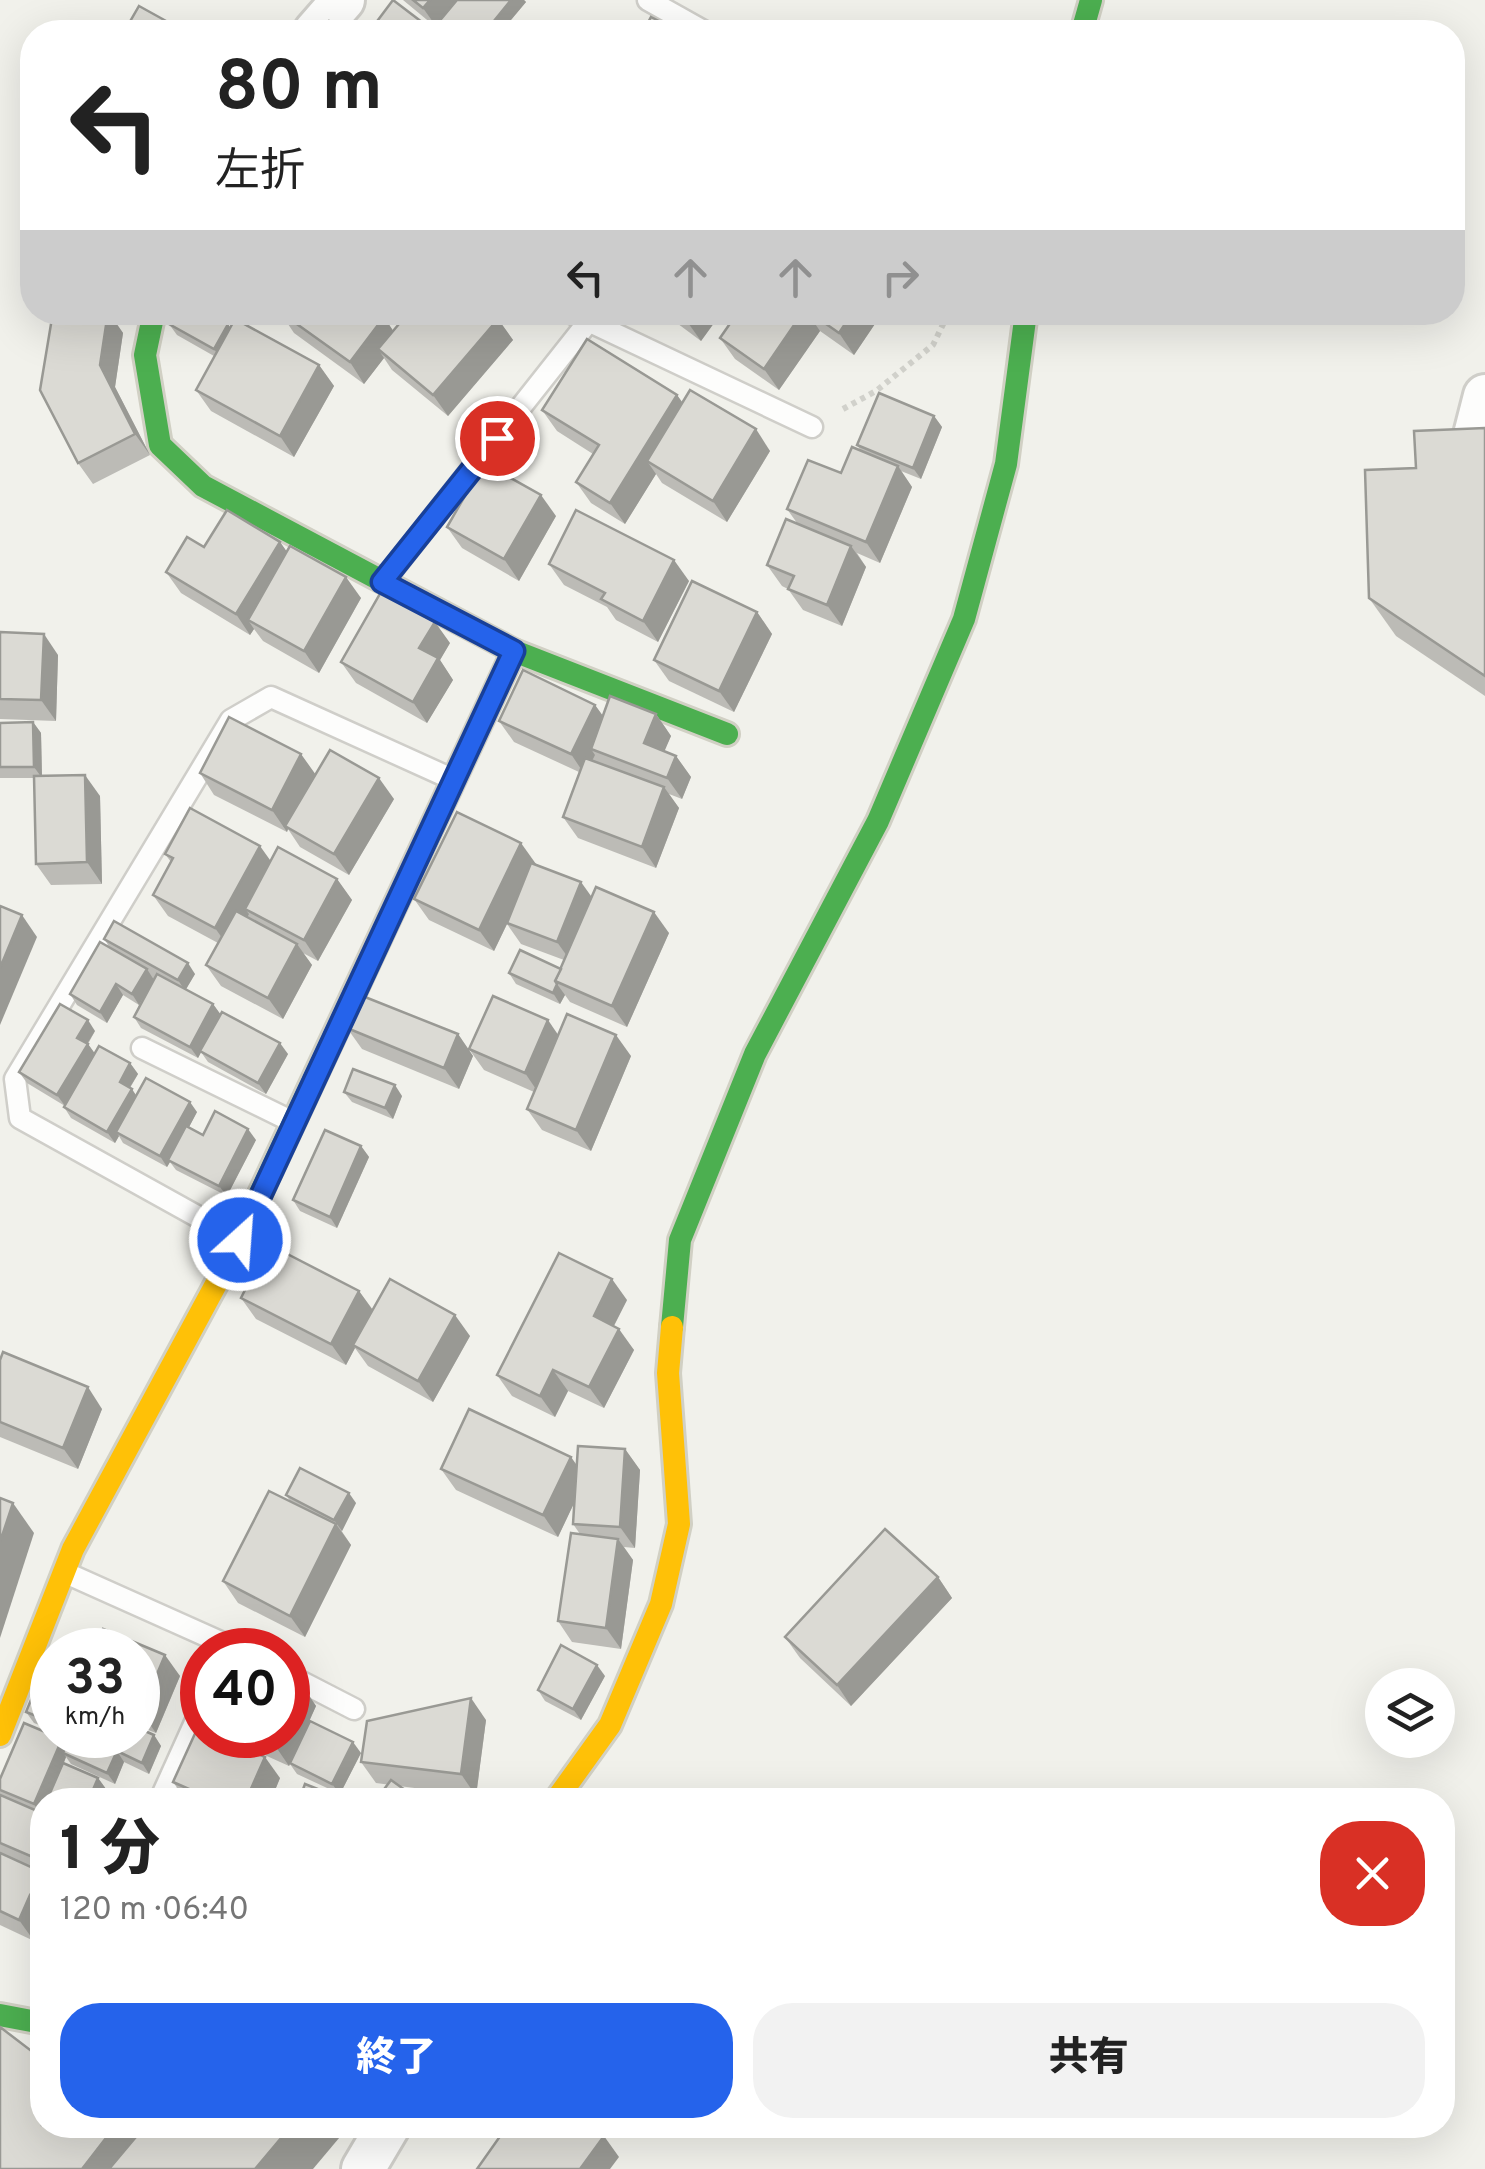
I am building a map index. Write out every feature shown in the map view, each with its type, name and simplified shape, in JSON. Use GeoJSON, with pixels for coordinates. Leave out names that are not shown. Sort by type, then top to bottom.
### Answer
{"type":"FeatureCollection","features":[{"type":"Feature","properties":{"kind":"street"},"geometry":{"type":"LineString","coordinates":[[326,20],[343,0]]}},
{"type":"Feature","properties":{"kind":"street"},"geometry":{"type":"LineString","coordinates":[[151,325],[144,355],[160,446],[202,486],[514,651],[728,734]]}},
{"type":"Feature","properties":{"kind":"street"},"geometry":{"type":"LineString","coordinates":[[565,1788],[610,1725],[660,1604],[679,1524],[668,1373],[680,1240],[755,1054],[878,821],[964,619],[1006,464],[1024,325]]}},
{"type":"Feature","properties":{"kind":"street"},"geometry":{"type":"LineString","coordinates":[[1474,439],[1485,396]]}},
{"type":"Feature","properties":{"kind":"street"},"geometry":{"type":"LineString","coordinates":[[0,1736],[73,1549],[240,1240],[514,651]]}},
{"type":"Feature","properties":{"kind":"street"},"geometry":{"type":"LineString","coordinates":[[0,2014],[30,2020]]}},
{"type":"Feature","properties":{"kind":"street"},"geometry":{"type":"LineString","coordinates":[[363,2169],[381,2138]]}},
{"type":"Feature","properties":{"kind":"lane"},"geometry":{"type":"LineString","coordinates":[[648,0],[684,20]]}},
{"type":"Feature","properties":{"kind":"lane"},"geometry":{"type":"LineString","coordinates":[[382,582],[586,325]]}},
{"type":"Feature","properties":{"kind":"lane"},"geometry":{"type":"LineString","coordinates":[[606,325],[812,427]]}},
{"type":"Feature","properties":{"kind":"lane"},"geometry":{"type":"LineString","coordinates":[[240,1240],[20,1118],[15,1079],[232,720],[271,697],[452,778]]}},
{"type":"Feature","properties":{"kind":"lane"},"geometry":{"type":"LineString","coordinates":[[142,1048],[296,1124]]}},
{"type":"Feature","properties":{"kind":"lane"},"geometry":{"type":"LineString","coordinates":[[64,1572],[186,1628]]}},
{"type":"Feature","properties":{"kind":"lane"},"geometry":{"type":"LineString","coordinates":[[310,1686],[354,1709]]}},
{"type":"Feature","properties":{"kind":"lane"},"geometry":{"type":"LineString","coordinates":[[165,1788],[180,1756]]}},
{"type":"Feature","properties":{"kind":"path"},"geometry":{"type":"LineString","coordinates":[[812,427],[876,391],[932,344],[942,325]]}},
{"type":"Feature","properties":{"kind":"building"},"geometry":{"type":"Polygon","coordinates":[[[393,0],[419,20],[378,20],[393,0]]]}},
{"type":"Feature","properties":{"kind":"building"},"geometry":{"type":"Polygon","coordinates":[[[413,0],[430,0],[423,8],[413,0]]]}},
{"type":"Feature","properties":{"kind":"building"},"geometry":{"type":"Polygon","coordinates":[[[457,0],[511,0],[495,20],[440,20],[457,0]]]}},
{"type":"Feature","properties":{"kind":"building"},"geometry":{"type":"Polygon","coordinates":[[[139,6],[164,20],[131,20],[139,6]]]}},
{"type":"Feature","properties":{"kind":"building"},"geometry":{"type":"Polygon","coordinates":[[[51,325],[106,325],[100,365],[135,434],[78,463],[40,390],[51,325]]]}},
{"type":"Feature","properties":{"kind":"building"},"geometry":{"type":"Polygon","coordinates":[[[171,325],[227,325],[214,349],[171,325]]]}},
{"type":"Feature","properties":{"kind":"building"},"geometry":{"type":"Polygon","coordinates":[[[232,325],[246,325],[319,365],[280,436],[196,390],[232,325]]]}},
{"type":"Feature","properties":{"kind":"building"},"geometry":{"type":"Polygon","coordinates":[[[298,325],[378,325],[350,362],[298,325]]]}},
{"type":"Feature","properties":{"kind":"building"},"geometry":{"type":"Polygon","coordinates":[[[398,325],[493,325],[433,395],[378,349],[398,325]]]}},
{"type":"Feature","properties":{"kind":"building"},"geometry":{"type":"Polygon","coordinates":[[[729,325],[794,325],[764,369],[720,338],[729,325]]]}},
{"type":"Feature","properties":{"kind":"building"},"geometry":{"type":"Polygon","coordinates":[[[828,325],[844,325],[839,333],[828,325]]]}},
{"type":"Feature","properties":{"kind":"building"},"geometry":{"type":"Polygon","coordinates":[[[587,339],[677,395],[610,503],[576,482],[599,445],[542,410],[587,339]]]}},
{"type":"Feature","properties":{"kind":"building"},"geometry":{"type":"Polygon","coordinates":[[[690,390],[756,429],[713,501],[647,461],[690,390]]]}},
{"type":"Feature","properties":{"kind":"building"},"geometry":{"type":"Polygon","coordinates":[[[879,393],[934,416],[913,468],[857,445],[879,393]]]}},
{"type":"Feature","properties":{"kind":"building"},"geometry":{"type":"Polygon","coordinates":[[[1485,428],[1485,676],[1369,598],[1365,470],[1416,468],[1414,431],[1485,428]]]}},
{"type":"Feature","properties":{"kind":"building"},"geometry":{"type":"Polygon","coordinates":[[[852,447],[898,466],[866,542],[787,509],[808,460],[841,473],[852,447]]]}},
{"type":"Feature","properties":{"kind":"building"},"geometry":{"type":"Polygon","coordinates":[[[484,463],[541,495],[504,559],[447,527],[484,463]]]}},
{"type":"Feature","properties":{"kind":"building"},"geometry":{"type":"Polygon","coordinates":[[[227,510],[280,542],[236,614],[166,572],[187,537],[204,547],[227,510]]]}},
{"type":"Feature","properties":{"kind":"building"},"geometry":{"type":"Polygon","coordinates":[[[576,510],[674,560],[643,621],[601,599],[605,593],[549,564],[576,510]]]}},
{"type":"Feature","properties":{"kind":"building"},"geometry":{"type":"Polygon","coordinates":[[[786,519],[851,546],[827,605],[788,589],[794,576],[767,565],[786,519]]]}},
{"type":"Feature","properties":{"kind":"building"},"geometry":{"type":"Polygon","coordinates":[[[290,546],[346,577],[304,651],[248,620],[290,546]]]}},
{"type":"Feature","properties":{"kind":"building"},"geometry":{"type":"Polygon","coordinates":[[[692,581],[757,612],[719,691],[654,660],[692,581]]]}},
{"type":"Feature","properties":{"kind":"building"},"geometry":{"type":"Polygon","coordinates":[[[381,592],[435,622],[419,648],[438,658],[413,702],[341,662],[381,592]]]}},
{"type":"Feature","properties":{"kind":"building"},"geometry":{"type":"Polygon","coordinates":[[[0,632],[44,634],[41,700],[0,699],[0,632]]]}},
{"type":"Feature","properties":{"kind":"building"},"geometry":{"type":"Polygon","coordinates":[[[523,670],[595,705],[571,754],[499,721],[523,670]]]}},
{"type":"Feature","properties":{"kind":"building"},"geometry":{"type":"Polygon","coordinates":[[[610,696],[656,714],[644,743],[676,756],[667,778],[591,749],[610,696]]]}},
{"type":"Feature","properties":{"kind":"building"},"geometry":{"type":"Polygon","coordinates":[[[229,717],[301,754],[272,810],[200,773],[229,717]]]}},
{"type":"Feature","properties":{"kind":"building"},"geometry":{"type":"Polygon","coordinates":[[[33,722],[34,767],[0,767],[0,723],[33,722]]]}},
{"type":"Feature","properties":{"kind":"building"},"geometry":{"type":"Polygon","coordinates":[[[330,750],[379,778],[334,854],[285,826],[330,750]]]}},
{"type":"Feature","properties":{"kind":"building"},"geometry":{"type":"Polygon","coordinates":[[[585,758],[664,787],[642,847],[563,817],[585,758]]]}},
{"type":"Feature","properties":{"kind":"building"},"geometry":{"type":"Polygon","coordinates":[[[85,775],[87,862],[36,864],[34,776],[85,775]]]}},
{"type":"Feature","properties":{"kind":"building"},"geometry":{"type":"Polygon","coordinates":[[[190,808],[260,846],[215,928],[153,895],[173,858],[165,854],[190,808]]]}},
{"type":"Feature","properties":{"kind":"building"},"geometry":{"type":"Polygon","coordinates":[[[457,812],[521,843],[479,930],[414,899],[457,812]]]}},
{"type":"Feature","properties":{"kind":"building"},"geometry":{"type":"Polygon","coordinates":[[[278,847],[337,879],[304,940],[245,909],[278,847]]]}},
{"type":"Feature","properties":{"kind":"building"},"geometry":{"type":"Polygon","coordinates":[[[531,863],[581,882],[557,942],[507,923],[531,863]]]}},
{"type":"Feature","properties":{"kind":"building"},"geometry":{"type":"Polygon","coordinates":[[[596,887],[654,912],[612,1006],[555,981],[596,887]]]}},
{"type":"Feature","properties":{"kind":"building"},"geometry":{"type":"Polygon","coordinates":[[[0,906],[22,915],[0,968],[0,906]]]}},
{"type":"Feature","properties":{"kind":"building"},"geometry":{"type":"Polygon","coordinates":[[[236,911],[297,944],[268,998],[206,965],[236,911]]]}},
{"type":"Feature","properties":{"kind":"building"},"geometry":{"type":"Polygon","coordinates":[[[114,921],[188,963],[178,980],[104,939],[114,921]]]}},
{"type":"Feature","properties":{"kind":"building"},"geometry":{"type":"Polygon","coordinates":[[[100,942],[147,969],[132,994],[116,984],[100,1012],[70,994],[100,942]]]}},
{"type":"Feature","properties":{"kind":"building"},"geometry":{"type":"Polygon","coordinates":[[[520,950],[561,969],[553,993],[509,973],[520,950]]]}},
{"type":"Feature","properties":{"kind":"building"},"geometry":{"type":"Polygon","coordinates":[[[157,974],[213,1004],[190,1047],[134,1017],[157,974]]]}},
{"type":"Feature","properties":{"kind":"building"},"geometry":{"type":"Polygon","coordinates":[[[360,995],[458,1034],[444,1068],[347,1028],[360,995]]]}},
{"type":"Feature","properties":{"kind":"building"},"geometry":{"type":"Polygon","coordinates":[[[493,996],[548,1020],[525,1073],[469,1049],[493,996]]]}},
{"type":"Feature","properties":{"kind":"building"},"geometry":{"type":"Polygon","coordinates":[[[60,1004],[88,1020],[77,1038],[88,1044],[57,1095],[19,1072],[60,1004]]]}},
{"type":"Feature","properties":{"kind":"building"},"geometry":{"type":"Polygon","coordinates":[[[222,1012],[280,1043],[258,1083],[200,1051],[222,1012]]]}},
{"type":"Feature","properties":{"kind":"building"},"geometry":{"type":"Polygon","coordinates":[[[567,1014],[616,1035],[576,1130],[527,1109],[567,1014]]]}},
{"type":"Feature","properties":{"kind":"building"},"geometry":{"type":"Polygon","coordinates":[[[99,1046],[130,1063],[120,1082],[132,1089],[107,1132],[64,1107],[99,1046]]]}},
{"type":"Feature","properties":{"kind":"building"},"geometry":{"type":"Polygon","coordinates":[[[353,1069],[395,1085],[385,1108],[344,1092],[353,1069]]]}},
{"type":"Feature","properties":{"kind":"building"},"geometry":{"type":"Polygon","coordinates":[[[146,1078],[190,1102],[160,1156],[116,1132],[146,1078]]]}},
{"type":"Feature","properties":{"kind":"building"},"geometry":{"type":"Polygon","coordinates":[[[215,1111],[248,1129],[219,1186],[168,1160],[186,1126],[203,1135],[215,1111]]]}},
{"type":"Feature","properties":{"kind":"building"},"geometry":{"type":"Polygon","coordinates":[[[325,1130],[361,1146],[330,1217],[293,1200],[325,1130]]]}},
{"type":"Feature","properties":{"kind":"building"},"geometry":{"type":"Polygon","coordinates":[[[268,1244],[359,1291],[331,1344],[241,1298],[268,1244]]]}},
{"type":"Feature","properties":{"kind":"building"},"geometry":{"type":"Polygon","coordinates":[[[559,1253],[612,1279],[594,1316],[619,1329],[589,1387],[553,1370],[540,1396],[497,1375],[559,1253]]]}},
{"type":"Feature","properties":{"kind":"building"},"geometry":{"type":"Polygon","coordinates":[[[390,1279],[455,1315],[418,1381],[353,1345],[390,1279]]]}},
{"type":"Feature","properties":{"kind":"building"},"geometry":{"type":"Polygon","coordinates":[[[3,1352],[88,1387],[63,1448],[0,1422],[3,1352]]]}},
{"type":"Feature","properties":{"kind":"building"},"geometry":{"type":"Polygon","coordinates":[[[469,1409],[571,1457],[543,1515],[441,1469],[469,1409]]]}},
{"type":"Feature","properties":{"kind":"building"},"geometry":{"type":"Polygon","coordinates":[[[578,1446],[625,1449],[620,1527],[573,1524],[578,1446]]]}},
{"type":"Feature","properties":{"kind":"building"},"geometry":{"type":"Polygon","coordinates":[[[300,1468],[349,1493],[334,1520],[286,1495],[300,1468]]]}},
{"type":"Feature","properties":{"kind":"building"},"geometry":{"type":"Polygon","coordinates":[[[269,1491],[336,1524],[290,1616],[223,1581],[269,1491]]]}},
{"type":"Feature","properties":{"kind":"building"},"geometry":{"type":"Polygon","coordinates":[[[0,1498],[13,1503],[0,1542],[0,1498]]]}},
{"type":"Feature","properties":{"kind":"building"},"geometry":{"type":"Polygon","coordinates":[[[885,1529],[938,1577],[837,1685],[785,1637],[885,1529]]]}},
{"type":"Feature","properties":{"kind":"building"},"geometry":{"type":"Polygon","coordinates":[[[571,1533],[618,1539],[606,1628],[558,1621],[571,1533]]]}},
{"type":"Feature","properties":{"kind":"building"},"geometry":{"type":"Polygon","coordinates":[[[561,1645],[597,1665],[573,1709],[538,1690],[561,1645]]]}},
{"type":"Feature","properties":{"kind":"building"},"geometry":{"type":"Polygon","coordinates":[[[471,1698],[461,1774],[361,1762],[367,1721],[471,1698]]]}},
{"type":"Feature","properties":{"kind":"building"},"geometry":{"type":"Polygon","coordinates":[[[310,1721],[353,1742],[332,1784],[290,1763],[292,1758],[310,1758],[310,1721]]]}},
{"type":"Feature","properties":{"kind":"building"},"geometry":{"type":"Polygon","coordinates":[[[24,1723],[30,1726],[30,1758],[54,1758],[41,1788],[30,1788],[30,1802],[0,1790],[0,1779],[24,1723]]]}},
{"type":"Feature","properties":{"kind":"building"},"geometry":{"type":"Polygon","coordinates":[[[74,1758],[114,1758],[107,1773],[74,1758]]]}},
{"type":"Feature","properties":{"kind":"building"},"geometry":{"type":"Polygon","coordinates":[[[184,1758],[265,1758],[251,1788],[187,1788],[173,1782],[184,1758]]]}},
{"type":"Feature","properties":{"kind":"building"},"geometry":{"type":"Polygon","coordinates":[[[63,1763],[98,1778],[94,1788],[52,1788],[63,1763]]]}},
{"type":"Feature","properties":{"kind":"building"},"geometry":{"type":"Polygon","coordinates":[[[391,1780],[402,1788],[385,1788],[391,1780]]]}},
{"type":"Feature","properties":{"kind":"building"},"geometry":{"type":"Polygon","coordinates":[[[0,1795],[30,1808],[30,1856],[0,1843],[0,1795]]]}},
{"type":"Feature","properties":{"kind":"building"},"geometry":{"type":"Polygon","coordinates":[[[0,1853],[30,1867],[30,1895],[19,1920],[0,1911],[0,1853]]]}},
{"type":"Feature","properties":{"kind":"building"},"geometry":{"type":"Polygon","coordinates":[[[0,2027],[30,2050],[30,2138],[106,2138],[82,2169],[0,2169],[0,2027]]]}},
{"type":"Feature","properties":{"kind":"building"},"geometry":{"type":"Polygon","coordinates":[[[135,2138],[281,2138],[255,2169],[109,2169],[135,2138]]]}},
{"type":"Feature","properties":{"kind":"building"},"geometry":{"type":"Polygon","coordinates":[[[499,2138],[603,2138],[580,2169],[477,2169],[499,2138]]]}},
{"type":"Feature","properties":{"kind":"traffic: fast"},"geometry":{"type":"LineString","coordinates":[[1085,20],[1091,0]]}},
{"type":"Feature","properties":{"kind":"traffic: fast"},"geometry":{"type":"LineString","coordinates":[[151,325],[145,355],[160,445],[203,486],[514,651],[727,734]]}},
{"type":"Feature","properties":{"kind":"traffic: fast"},"geometry":{"type":"LineString","coordinates":[[672,1327],[680,1240],[755,1054],[878,821],[964,619],[1006,464],[1024,325]]}},
{"type":"Feature","properties":{"kind":"traffic: fast"},"geometry":{"type":"LineString","coordinates":[[228,1262],[514,651]]}},
{"type":"Feature","properties":{"kind":"traffic: fast"},"geometry":{"type":"LineString","coordinates":[[0,2015],[30,2021]]}},
{"type":"Feature","properties":{"kind":"traffic: slow"},"geometry":{"type":"LineString","coordinates":[[0,1735],[73,1549],[228,1262]]}},
{"type":"Feature","properties":{"kind":"traffic: slow"},"geometry":{"type":"LineString","coordinates":[[565,1788],[610,1725],[661,1604],[679,1524],[668,1373],[672,1327]]}},
{"type":"Feature","properties":{"kind":"route"},"geometry":{"type":"LineString","coordinates":[[240,1240],[514,651],[382,582],[497,438]]}}]}
